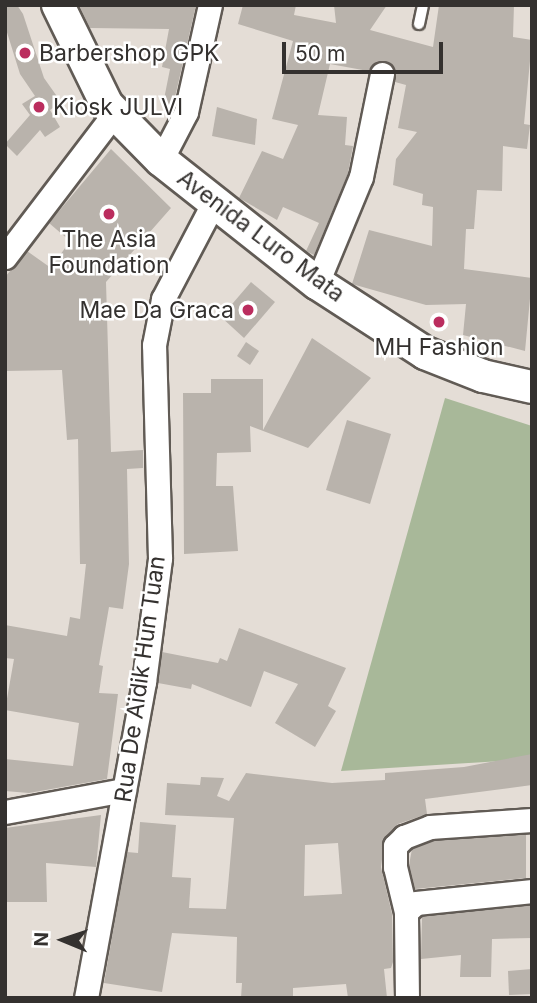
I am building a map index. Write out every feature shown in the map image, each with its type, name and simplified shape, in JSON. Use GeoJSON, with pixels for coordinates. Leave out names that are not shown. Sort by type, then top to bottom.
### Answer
{"type":"FeatureCollection","features":[{"type":"Feature","properties":{"kind":"main road","name":"Avenida Luro Mata"},"geometry":{"type":"LineString","coordinates":[[58,5],[114,114],[161,160],[317,283],[425,353],[483,376],[532,387]]}},
{"type":"Feature","properties":{"kind":"street"},"geometry":{"type":"LineString","coordinates":[[161,160],[186,112],[210,5]]}},
{"type":"Feature","properties":{"kind":"street"},"geometry":{"type":"LineString","coordinates":[[317,283],[361,177],[382,74]]}},
{"type":"Feature","properties":{"kind":"street"},"geometry":{"type":"LineString","coordinates":[[5,257],[114,114]]}},
{"type":"Feature","properties":{"kind":"street","name":"Rua De Aidik Hun Tuan"},"geometry":{"type":"LineString","coordinates":[[86,998],[124,790],[160,558],[154,345],[163,299],[214,202]]}},
{"type":"Feature","properties":{"kind":"street"},"geometry":{"type":"LineString","coordinates":[[5,812],[124,790]]}},
{"type":"Feature","properties":{"kind":"street"},"geometry":{"type":"LineString","coordinates":[[407,998],[406,912],[395,867],[395,846],[404,837],[430,827],[532,820]]}},
{"type":"Feature","properties":{"kind":"street"},"geometry":{"type":"LineString","coordinates":[[406,912],[416,904],[532,891]]}},
{"type":"Feature","properties":{"kind":"lane"},"geometry":{"type":"LineString","coordinates":[[419,24],[423,5]]}},
{"type":"Feature","properties":{"kind":"green space"},"geometry":{"type":"Polygon","coordinates":[[[445,398],[532,426],[532,759],[341,771],[445,398]]]}},
{"type":"Feature","properties":{"kind":"building"},"geometry":{"type":"Polygon","coordinates":[[[5,5],[17,5],[23,14],[44,78],[61,102],[50,110],[60,127],[45,137],[40,130],[17,156],[5,144],[30,115],[22,104],[35,96],[20,74],[5,26],[5,5]]]}},
{"type":"Feature","properties":{"kind":"building"},"geometry":{"type":"Polygon","coordinates":[[[79,5],[196,5],[173,106],[163,104],[170,69],[162,67],[169,29],[90,28],[79,5]]]}},
{"type":"Feature","properties":{"kind":"building"},"geometry":{"type":"Polygon","coordinates":[[[243,5],[296,5],[294,15],[336,23],[334,5],[387,5],[370,30],[433,47],[439,5],[514,5],[513,37],[532,40],[524,124],[530,125],[527,149],[503,146],[502,191],[477,190],[474,229],[466,229],[464,269],[532,278],[525,351],[463,335],[466,304],[426,305],[352,284],[369,230],[432,246],[433,207],[422,205],[423,194],[393,185],[396,159],[417,132],[398,128],[406,85],[395,82],[391,63],[377,61],[368,71],[330,64],[318,115],[347,117],[345,145],[353,146],[348,173],[314,255],[306,251],[319,223],[283,207],[277,220],[239,198],[262,151],[283,159],[298,125],[272,119],[293,41],[238,24],[243,5]]]}},
{"type":"Feature","properties":{"kind":"building"},"geometry":{"type":"Polygon","coordinates":[[[217,107],[257,119],[255,145],[212,136],[217,107]]]}},
{"type":"Feature","properties":{"kind":"building"},"geometry":{"type":"Polygon","coordinates":[[[111,149],[171,208],[106,282],[111,452],[143,450],[143,468],[127,469],[129,564],[123,609],[109,607],[99,665],[103,666],[99,693],[118,694],[107,779],[29,793],[5,791],[5,759],[73,766],[79,723],[5,710],[14,659],[5,658],[5,625],[67,636],[70,617],[80,619],[86,564],[80,564],[78,439],[67,440],[62,370],[5,371],[5,277],[27,251],[51,268],[70,241],[49,223],[111,149]]]}},
{"type":"Feature","properties":{"kind":"building","name":"Mae Da Graca"},"geometry":{"type":"Polygon","coordinates":[[[251,282],[275,302],[244,338],[221,317],[251,282]]]}},
{"type":"Feature","properties":{"kind":"building"},"geometry":{"type":"Polygon","coordinates":[[[312,338],[371,378],[308,448],[250,426],[251,452],[217,453],[216,486],[233,486],[238,551],[184,554],[183,393],[211,393],[211,379],[263,379],[263,430],[312,338]]]}},
{"type":"Feature","properties":{"kind":"building"},"geometry":{"type":"Polygon","coordinates":[[[246,342],[259,351],[250,365],[237,356],[246,342]]]}},
{"type":"Feature","properties":{"kind":"building"},"geometry":{"type":"Polygon","coordinates":[[[347,420],[391,434],[370,504],[326,490],[347,420]]]}},
{"type":"Feature","properties":{"kind":"building"},"geometry":{"type":"Polygon","coordinates":[[[239,628],[346,668],[328,706],[336,711],[315,747],[275,723],[298,684],[264,671],[251,707],[192,684],[191,689],[158,683],[162,652],[218,663],[220,658],[227,661],[239,628]]]}},
{"type":"Feature","properties":{"kind":"building"},"geometry":{"type":"Polygon","coordinates":[[[532,754],[532,785],[425,799],[427,814],[398,824],[385,837],[381,867],[392,914],[393,962],[391,968],[384,969],[387,998],[348,998],[346,984],[293,988],[293,998],[241,998],[242,983],[236,983],[237,937],[172,933],[162,992],[104,983],[127,852],[138,853],[140,822],[176,825],[172,877],[191,878],[189,908],[226,909],[234,818],[165,815],[167,783],[200,785],[201,777],[224,778],[217,796],[229,801],[246,773],[332,783],[385,780],[385,773],[464,767],[532,754]],[[338,843],[305,845],[304,896],[342,894],[338,843]]]}},
{"type":"Feature","properties":{"kind":"building"},"geometry":{"type":"Polygon","coordinates":[[[101,815],[96,867],[46,863],[47,902],[5,902],[5,828],[101,815]]]}},
{"type":"Feature","properties":{"kind":"building"},"geometry":{"type":"Polygon","coordinates":[[[526,834],[526,878],[415,889],[409,865],[412,849],[433,841],[526,834]]]}},
{"type":"Feature","properties":{"kind":"building"},"geometry":{"type":"Polygon","coordinates":[[[532,905],[532,938],[492,939],[491,977],[460,977],[461,955],[421,959],[422,916],[532,905]]]}},
{"type":"Feature","properties":{"kind":"building"},"geometry":{"type":"Polygon","coordinates":[[[532,969],[532,994],[509,995],[508,971],[532,969]]]}},
{"type":"Feature","properties":{"kind":"place","name":"Barbershop GPK"},"geometry":{"type":"Point","coordinates":[25,53]}},
{"type":"Feature","properties":{"kind":"place","name":"Kiosk JULVI"},"geometry":{"type":"Point","coordinates":[39,107]}},
{"type":"Feature","properties":{"kind":"place","name":"The Asia Foundation"},"geometry":{"type":"Point","coordinates":[109,214]}},
{"type":"Feature","properties":{"kind":"place","name":"Mae Da Graca"},"geometry":{"type":"Point","coordinates":[248,310]}},
{"type":"Feature","properties":{"kind":"place","name":"MH Fashion"},"geometry":{"type":"Point","coordinates":[439,322]}}]}
